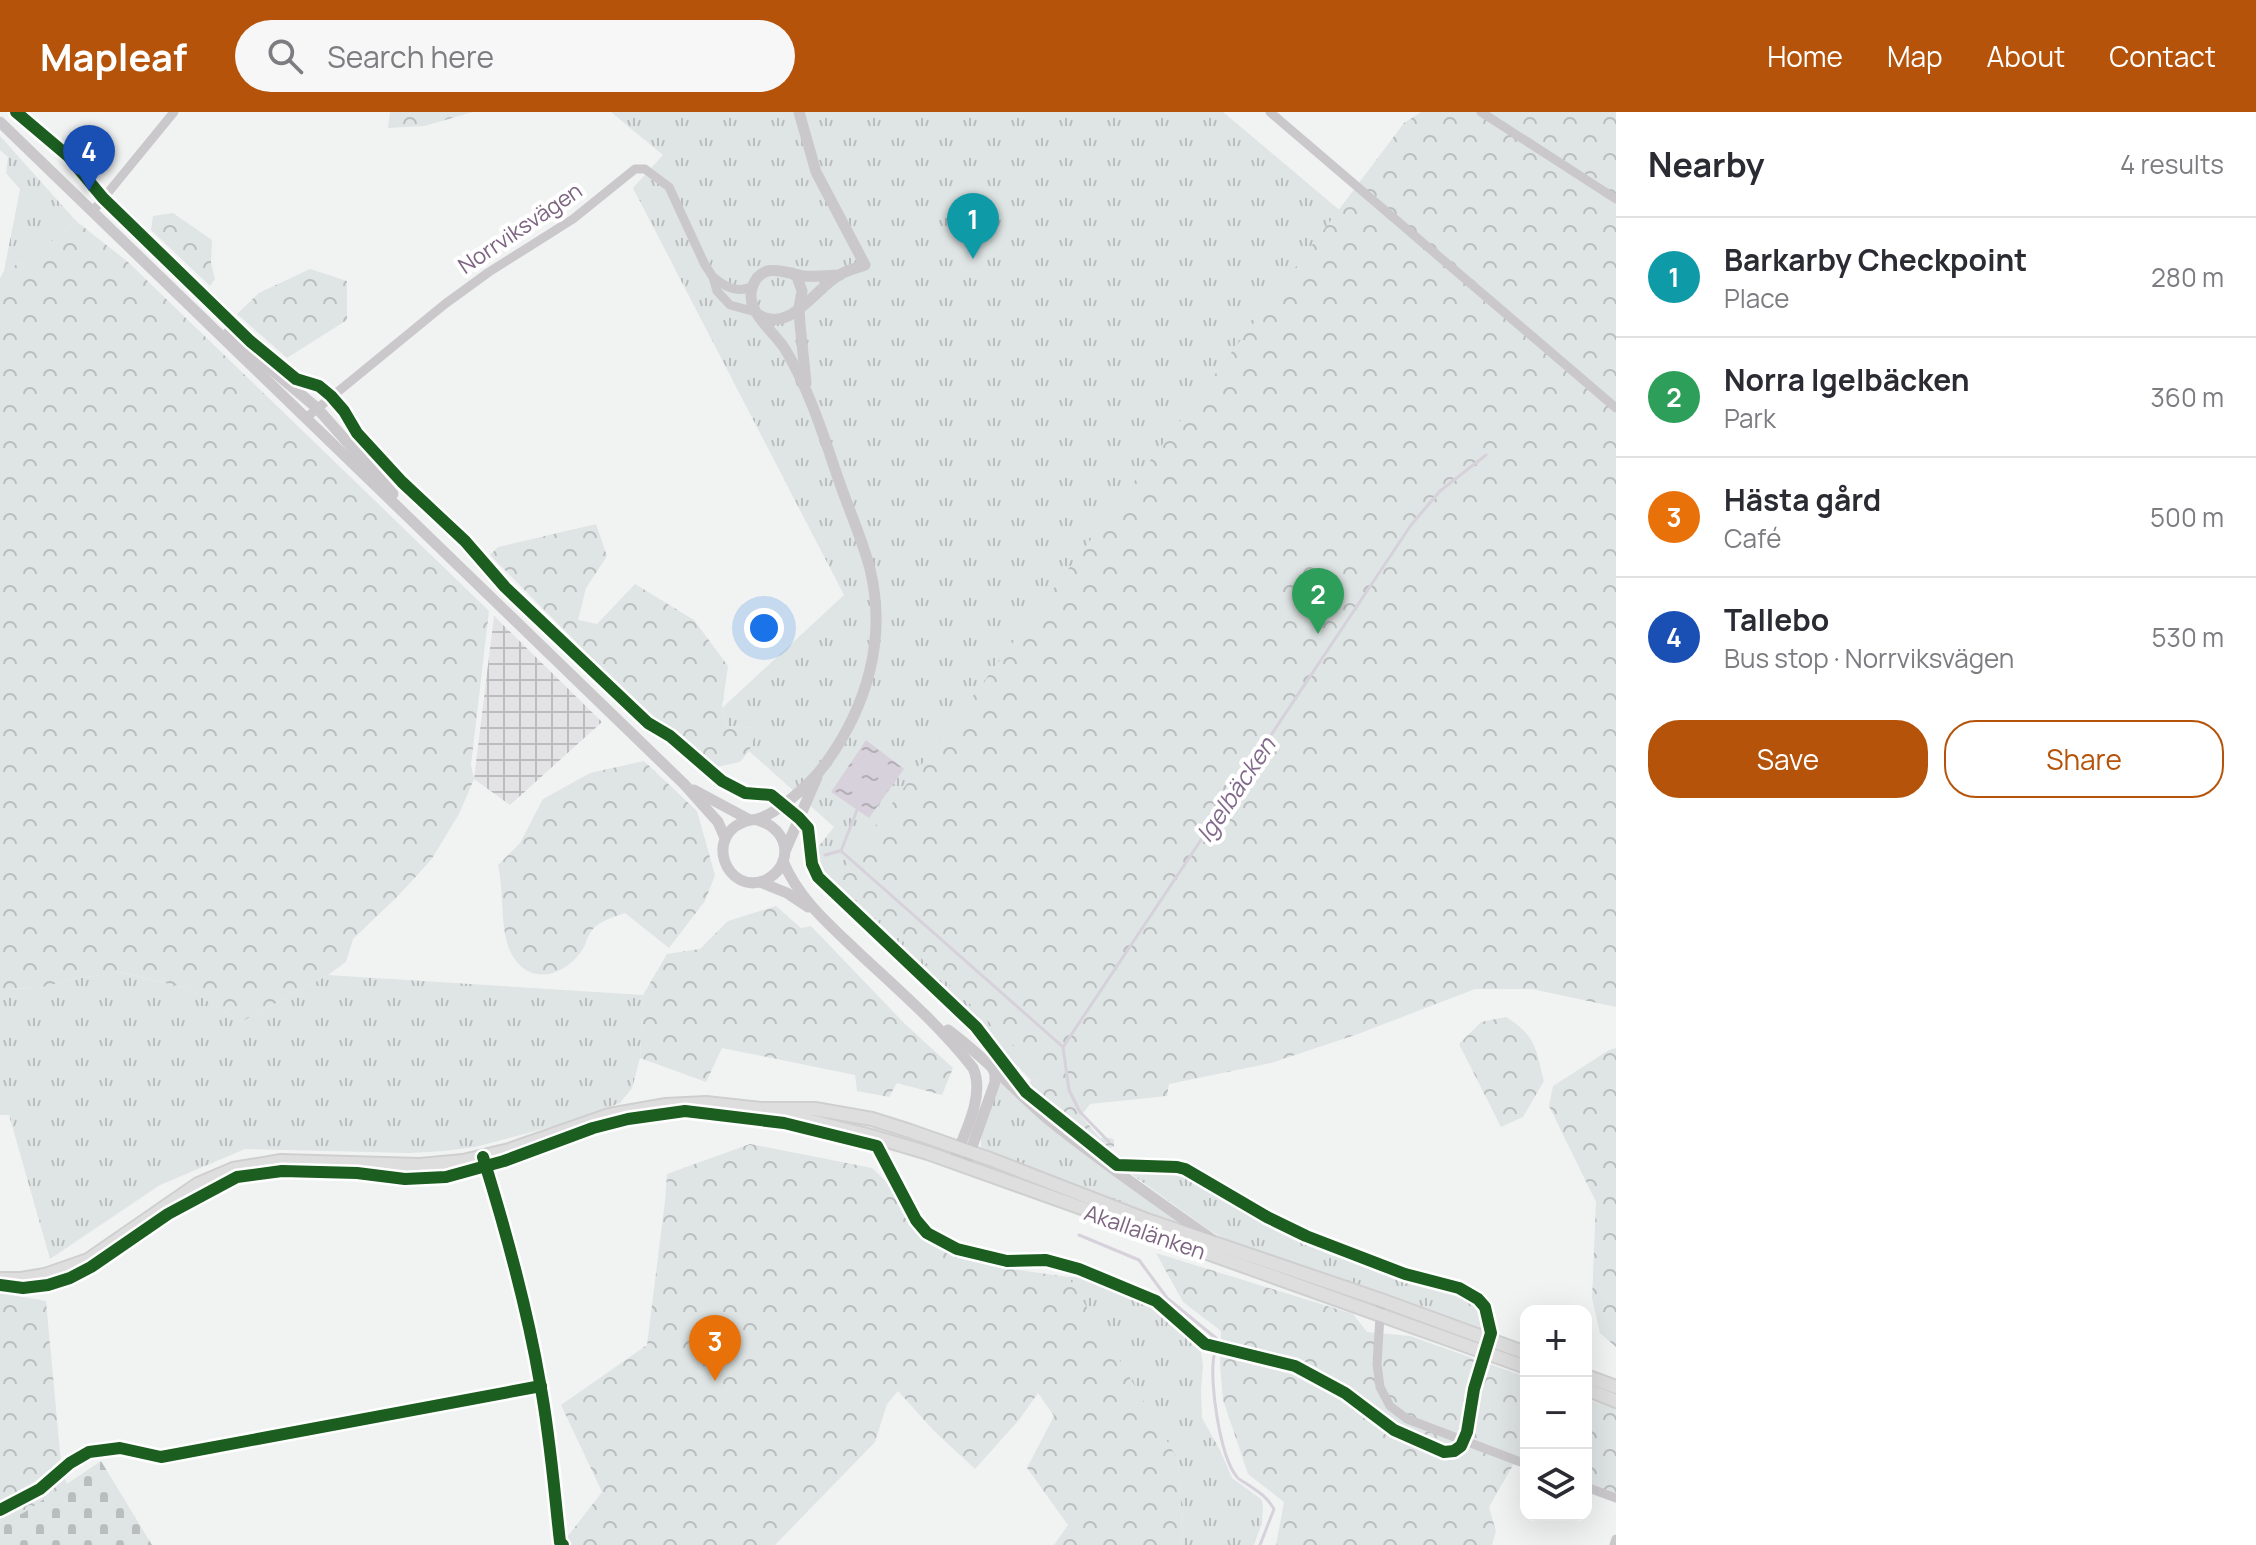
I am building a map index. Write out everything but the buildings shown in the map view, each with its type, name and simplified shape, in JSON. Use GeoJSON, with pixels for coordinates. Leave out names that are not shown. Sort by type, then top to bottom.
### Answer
{"type":"FeatureCollection","features":[{"type":"Feature","properties":{"kind":"main road","name":"Akallalänken"},"geometry":{"type":"LineString","coordinates":[[0,1279],[45,1275],[88,1260],[198,1184],[233,1169],[281,1161],[420,1165],[463,1161],[509,1150],[626,1111],[685,1103],[761,1109],[815,1109],[859,1117],[965,1150],[1380,1307],[1520,1365]]}},
{"type":"Feature","properties":{"kind":"main road","name":"Akallalänken"},"geometry":{"type":"LineString","coordinates":[[761,1109],[871,1136],[1520,1351]]}},
{"type":"Feature","properties":{"kind":"main road"},"geometry":{"type":"LineString","coordinates":[[1589,1377],[1616,1387]]}},
{"type":"Feature","properties":{"kind":"main road"},"geometry":{"type":"LineString","coordinates":[[1592,1391],[1616,1401]]}},
{"type":"Feature","properties":{"kind":"street"},"geometry":{"type":"LineString","coordinates":[[93,211],[174,112]]}},
{"type":"Feature","properties":{"kind":"street","name":"Norrviksvägen"},"geometry":{"type":"LineString","coordinates":[[307,417],[445,304],[588,208],[635,169],[645,169],[669,187],[717,291],[730,305],[779,321],[794,314],[840,275],[865,265],[816,172],[799,112]]}},
{"type":"Feature","properties":{"kind":"street"},"geometry":{"type":"LineString","coordinates":[[1270,112],[1616,408]]}},
{"type":"Feature","properties":{"kind":"street"},"geometry":{"type":"LineString","coordinates":[[1481,112],[1616,199]]}},
{"type":"Feature","properties":{"kind":"street"},"geometry":{"type":"LineString","coordinates":[[0,122],[684,784],[718,822],[725,838],[723,857],[726,866],[740,879],[759,882],[787,893],[817,913]]}},
{"type":"Feature","properties":{"kind":"street","name":"Norrviksvägen"},"geometry":{"type":"LineString","coordinates":[[753,286],[763,273],[770,270],[806,276],[840,275]]}},
{"type":"Feature","properties":{"kind":"street","name":"Norrviksvägen"},"geometry":{"type":"LineString","coordinates":[[790,272],[797,277],[802,291],[799,308],[807,388]]}},
{"type":"Feature","properties":{"kind":"street"},"geometry":{"type":"LineString","coordinates":[[713,277],[725,287],[742,290],[753,286]]}},
{"type":"Feature","properties":{"kind":"street"},"geometry":{"type":"LineString","coordinates":[[169,285],[317,408],[444,550]]}},
{"type":"Feature","properties":{"kind":"street"},"geometry":{"type":"LineString","coordinates":[[753,286],[751,295],[756,312]]}},
{"type":"Feature","properties":{"kind":"street","name":"Norrviksvägen"},"geometry":{"type":"LineString","coordinates":[[756,312],[784,346],[807,388],[865,555],[876,604],[875,642],[868,681],[850,726],[819,772],[784,857]]}},
{"type":"Feature","properties":{"kind":"street"},"geometry":{"type":"LineString","coordinates":[[254,366],[336,454],[370,481]]}},
{"type":"Feature","properties":{"kind":"street","name":"Norrviksvägen"},"geometry":{"type":"LineString","coordinates":[[754,820],[783,805],[819,772]]}},
{"type":"Feature","properties":{"kind":"street"},"geometry":{"type":"LineString","coordinates":[[684,784],[717,804],[774,827],[780,835],[784,857],[797,887],[817,913],[927,1017],[965,1058],[977,1077],[978,1094],[965,1150]]}},
{"type":"Feature","properties":{"kind":"street"},"geometry":{"type":"LineString","coordinates":[[725,838],[735,826],[754,820]]}},
{"type":"Feature","properties":{"kind":"street"},"geometry":{"type":"LineString","coordinates":[[759,882],[774,875],[784,857]]}},
{"type":"Feature","properties":{"kind":"street"},"geometry":{"type":"LineString","coordinates":[[927,1017],[951,1032],[1049,1120],[1108,1166],[1224,1247]]}},
{"type":"Feature","properties":{"kind":"street"},"geometry":{"type":"LineString","coordinates":[[959,1166],[995,1082],[992,1067]]}},
{"type":"Feature","properties":{"kind":"street"},"geometry":{"type":"LineString","coordinates":[[1380,1307],[1377,1364],[1380,1387],[1390,1406],[1407,1419],[1520,1462]]}},
{"type":"Feature","properties":{"kind":"street"},"geometry":{"type":"LineString","coordinates":[[1592,1489],[1616,1498]]}},
{"type":"Feature","properties":{"kind":"street"},"geometry":{"type":"LineString","coordinates":[[1614,1545],[1616,1539]]}},
{"type":"Feature","properties":{"kind":"shaded area"},"geometry":{"type":"Polygon","coordinates":[[[494,616],[602,722],[510,805],[474,779],[494,616]]]}},
{"type":"Feature","properties":{"kind":"green space"},"geometry":{"type":"Polygon","coordinates":[[[390,112],[473,112],[424,126],[388,128],[390,112]]]}},
{"type":"Feature","properties":{"kind":"green space"},"geometry":{"type":"Polygon","coordinates":[[[611,112],[1223,112],[1616,443],[1477,979],[1054,1061],[1040,1078],[1031,1080],[810,857],[834,827],[749,751],[757,728],[728,726],[722,708],[844,595],[633,188],[663,155],[611,112]]]}},
{"type":"Feature","properties":{"kind":"green space"},"geometry":{"type":"Polygon","coordinates":[[[1421,112],[1616,112],[1616,1007],[1532,989],[1475,989],[1358,1034],[1271,1063],[1169,1084],[1167,1096],[1090,1104],[1081,1116],[1100,1138],[1114,1140],[1114,1146],[1101,1149],[1052,1113],[1041,1101],[1043,1096],[1039,1092],[1035,1094],[1027,1089],[1031,1080],[1040,1078],[1043,1073],[836,878],[1404,123],[1421,112]]]}},
{"type":"Feature","properties":{"kind":"green space"},"geometry":{"type":"Polygon","coordinates":[[[0,136],[76,221],[35,255],[4,271],[20,189],[6,173],[8,157],[0,150],[0,136]]]}},
{"type":"Feature","properties":{"kind":"green space"},"geometry":{"type":"Polygon","coordinates":[[[173,213],[212,240],[211,263],[215,279],[210,286],[151,230],[153,216],[173,213]]]}},
{"type":"Feature","properties":{"kind":"green space"},"geometry":{"type":"Polygon","coordinates":[[[76,221],[128,262],[489,611],[471,765],[474,779],[459,814],[431,860],[353,939],[346,962],[241,1022],[189,989],[121,972],[39,988],[0,989],[0,278],[4,271],[35,255],[76,221]]]}},
{"type":"Feature","properties":{"kind":"green space"},"geometry":{"type":"Polygon","coordinates":[[[310,269],[347,281],[347,320],[287,358],[237,314],[259,293],[310,269]]]}},
{"type":"Feature","properties":{"kind":"green space"},"geometry":{"type":"Polygon","coordinates":[[[596,524],[607,556],[586,588],[578,620],[597,624],[635,584],[694,620],[728,666],[722,708],[728,726],[758,728],[749,751],[740,762],[716,767],[633,700],[490,555],[498,547],[596,524]]]}},
{"type":"Feature","properties":{"kind":"green space"},"geometry":{"type":"Polygon","coordinates":[[[644,761],[697,811],[715,875],[705,901],[669,948],[625,913],[608,919],[590,932],[581,952],[562,969],[551,973],[531,973],[514,958],[508,946],[498,865],[520,843],[543,799],[590,773],[644,761]]]}},
{"type":"Feature","properties":{"kind":"green space"},"geometry":{"type":"Polygon","coordinates":[[[776,906],[801,928],[811,926],[906,1025],[953,1068],[942,1095],[897,1083],[889,1097],[857,1091],[855,1075],[722,1048],[706,1082],[640,1058],[643,995],[667,954],[700,949],[728,921],[776,906]]]}},
{"type":"Feature","properties":{"kind":"green space"},"geometry":{"type":"Polygon","coordinates":[[[120,972],[189,989],[241,1022],[328,975],[643,995],[640,1058],[632,1088],[620,1103],[566,1123],[475,1147],[410,1153],[245,1149],[160,1185],[50,1259],[9,1115],[0,1115],[0,989],[39,988],[120,972]]]}},
{"type":"Feature","properties":{"kind":"green space"},"geometry":{"type":"Polygon","coordinates":[[[1506,1017],[1529,1037],[1544,1081],[1523,1117],[1501,1127],[1459,1044],[1481,1022],[1506,1017]]]}},
{"type":"Feature","properties":{"kind":"green space"},"geometry":{"type":"Polygon","coordinates":[[[1616,1048],[1616,1347],[1600,1333],[1592,1298],[1596,1202],[1549,1106],[1553,1086],[1616,1048]]]}},
{"type":"Feature","properties":{"kind":"green space"},"geometry":{"type":"Polygon","coordinates":[[[1000,1083],[1187,1227],[1186,1230],[981,1147],[981,1135],[1000,1083]]]}},
{"type":"Feature","properties":{"kind":"green space"},"geometry":{"type":"Polygon","coordinates":[[[750,1144],[872,1168],[957,1249],[998,1267],[1068,1277],[1178,1460],[1183,1545],[1054,1545],[1068,1525],[1027,1468],[1054,1416],[1038,1393],[1019,1420],[975,1469],[934,1431],[898,1391],[887,1404],[875,1442],[775,1545],[561,1545],[602,1492],[561,1405],[647,1345],[667,1174],[750,1144]]]}},
{"type":"Feature","properties":{"kind":"green space"},"geometry":{"type":"Polygon","coordinates":[[[1123,1168],[1164,1170],[1195,1179],[1279,1227],[1408,1280],[1465,1295],[1481,1308],[1485,1333],[1232,1243],[1123,1168]]]}},
{"type":"Feature","properties":{"kind":"green space"},"geometry":{"type":"Polygon","coordinates":[[[1156,1253],[1353,1314],[1367,1332],[1410,1336],[1520,1375],[1520,1459],[1517,1458],[1489,1507],[1496,1531],[1492,1545],[1276,1545],[1284,1502],[1248,1474],[1223,1400],[1221,1331],[1183,1302],[1156,1253]]]}},
{"type":"Feature","properties":{"kind":"green space"},"geometry":{"type":"Polygon","coordinates":[[[1095,1275],[1152,1304],[1200,1346],[1203,1365],[1202,1418],[1232,1478],[1261,1499],[1263,1505],[1262,1523],[1254,1545],[1183,1545],[1178,1460],[1068,1277],[1095,1275]]]}},
{"type":"Feature","properties":{"kind":"green space"},"geometry":{"type":"Polygon","coordinates":[[[0,1293],[46,1301],[61,1463],[67,1485],[0,1545],[0,1293]]]}},
{"type":"Feature","properties":{"kind":"green space"},"geometry":{"type":"Polygon","coordinates":[[[1592,1401],[1616,1409],[1616,1494],[1592,1485],[1592,1401]]]}},
{"type":"Feature","properties":{"kind":"green space"},"geometry":{"type":"Polygon","coordinates":[[[101,1461],[152,1545],[0,1545],[0,1524],[25,1512],[101,1461]]]}},
{"type":"Feature","properties":{"kind":"water"},"geometry":{"type":"Polygon","coordinates":[[[866,740],[904,769],[869,818],[831,792],[866,740]]]}},
{"type":"Feature","properties":{"kind":"waterway","name":"Igelbäcken"},"geometry":{"type":"LineString","coordinates":[[1109,1142],[1080,1112],[1069,1090],[1063,1047],[1411,525],[1440,491],[1486,455]]}},
{"type":"Feature","properties":{"kind":"waterway"},"geometry":{"type":"LineString","coordinates":[[857,810],[841,851],[1063,1047]]}},
{"type":"Feature","properties":{"kind":"waterway"},"geometry":{"type":"LineString","coordinates":[[825,855],[840,851]]}},
{"type":"Feature","properties":{"kind":"waterway","name":"Igelbäcken"},"geometry":{"type":"LineString","coordinates":[[1079,1235],[1139,1260],[1167,1298],[1217,1339]]}},
{"type":"Feature","properties":{"kind":"waterway","name":"Igelbäcken"},"geometry":{"type":"LineString","coordinates":[[1214,1356],[1217,1418],[1231,1467],[1237,1478],[1262,1495],[1274,1509],[1260,1545]]}},
{"type":"Feature","properties":{"kind":"cycle path"},"geometry":{"type":"LineString","coordinates":[[0,1285],[23,1288],[70,1278],[168,1214],[237,1177],[282,1171],[357,1173],[405,1179],[446,1177],[504,1161],[593,1128],[628,1119],[685,1111],[784,1123],[877,1146],[916,1220],[927,1233],[957,1249],[1007,1261],[1046,1260],[1079,1269],[1156,1301],[1205,1344],[1295,1366],[1345,1393],[1394,1430],[1444,1452],[1461,1446],[1467,1432],[1474,1389],[1491,1333],[1485,1307],[1459,1288],[1405,1274],[1306,1236],[1185,1169],[1117,1165],[1026,1092],[976,1027],[818,877],[812,864],[808,828],[799,818],[771,795],[745,793],[722,781],[670,736],[648,723],[505,587],[465,541],[402,482],[357,433],[331,396],[319,386],[296,379],[250,341],[103,198],[68,156],[16,112]]}},
{"type":"Feature","properties":{"kind":"cycle path"},"geometry":{"type":"LineString","coordinates":[[483,1157],[515,1269],[535,1355],[560,1542],[563,1545]]}},
{"type":"Feature","properties":{"kind":"cycle path"},"geometry":{"type":"LineString","coordinates":[[0,1510],[40,1489],[70,1463],[89,1452],[120,1448],[161,1457],[541,1386]]}},
{"type":"Feature","properties":{"kind":"place","name":"Tallebo"},"geometry":{"type":"Point","coordinates":[89,191]}},
{"type":"Feature","properties":{"kind":"place","name":"Barkarby Checkpoint"},"geometry":{"type":"Point","coordinates":[973,259]}},
{"type":"Feature","properties":{"kind":"place","name":"Norra Igelbäcken"},"geometry":{"type":"Point","coordinates":[1318,634]}},
{"type":"Feature","properties":{"kind":"place","name":"Hästa gård"},"geometry":{"type":"Point","coordinates":[715,1381]}}]}
